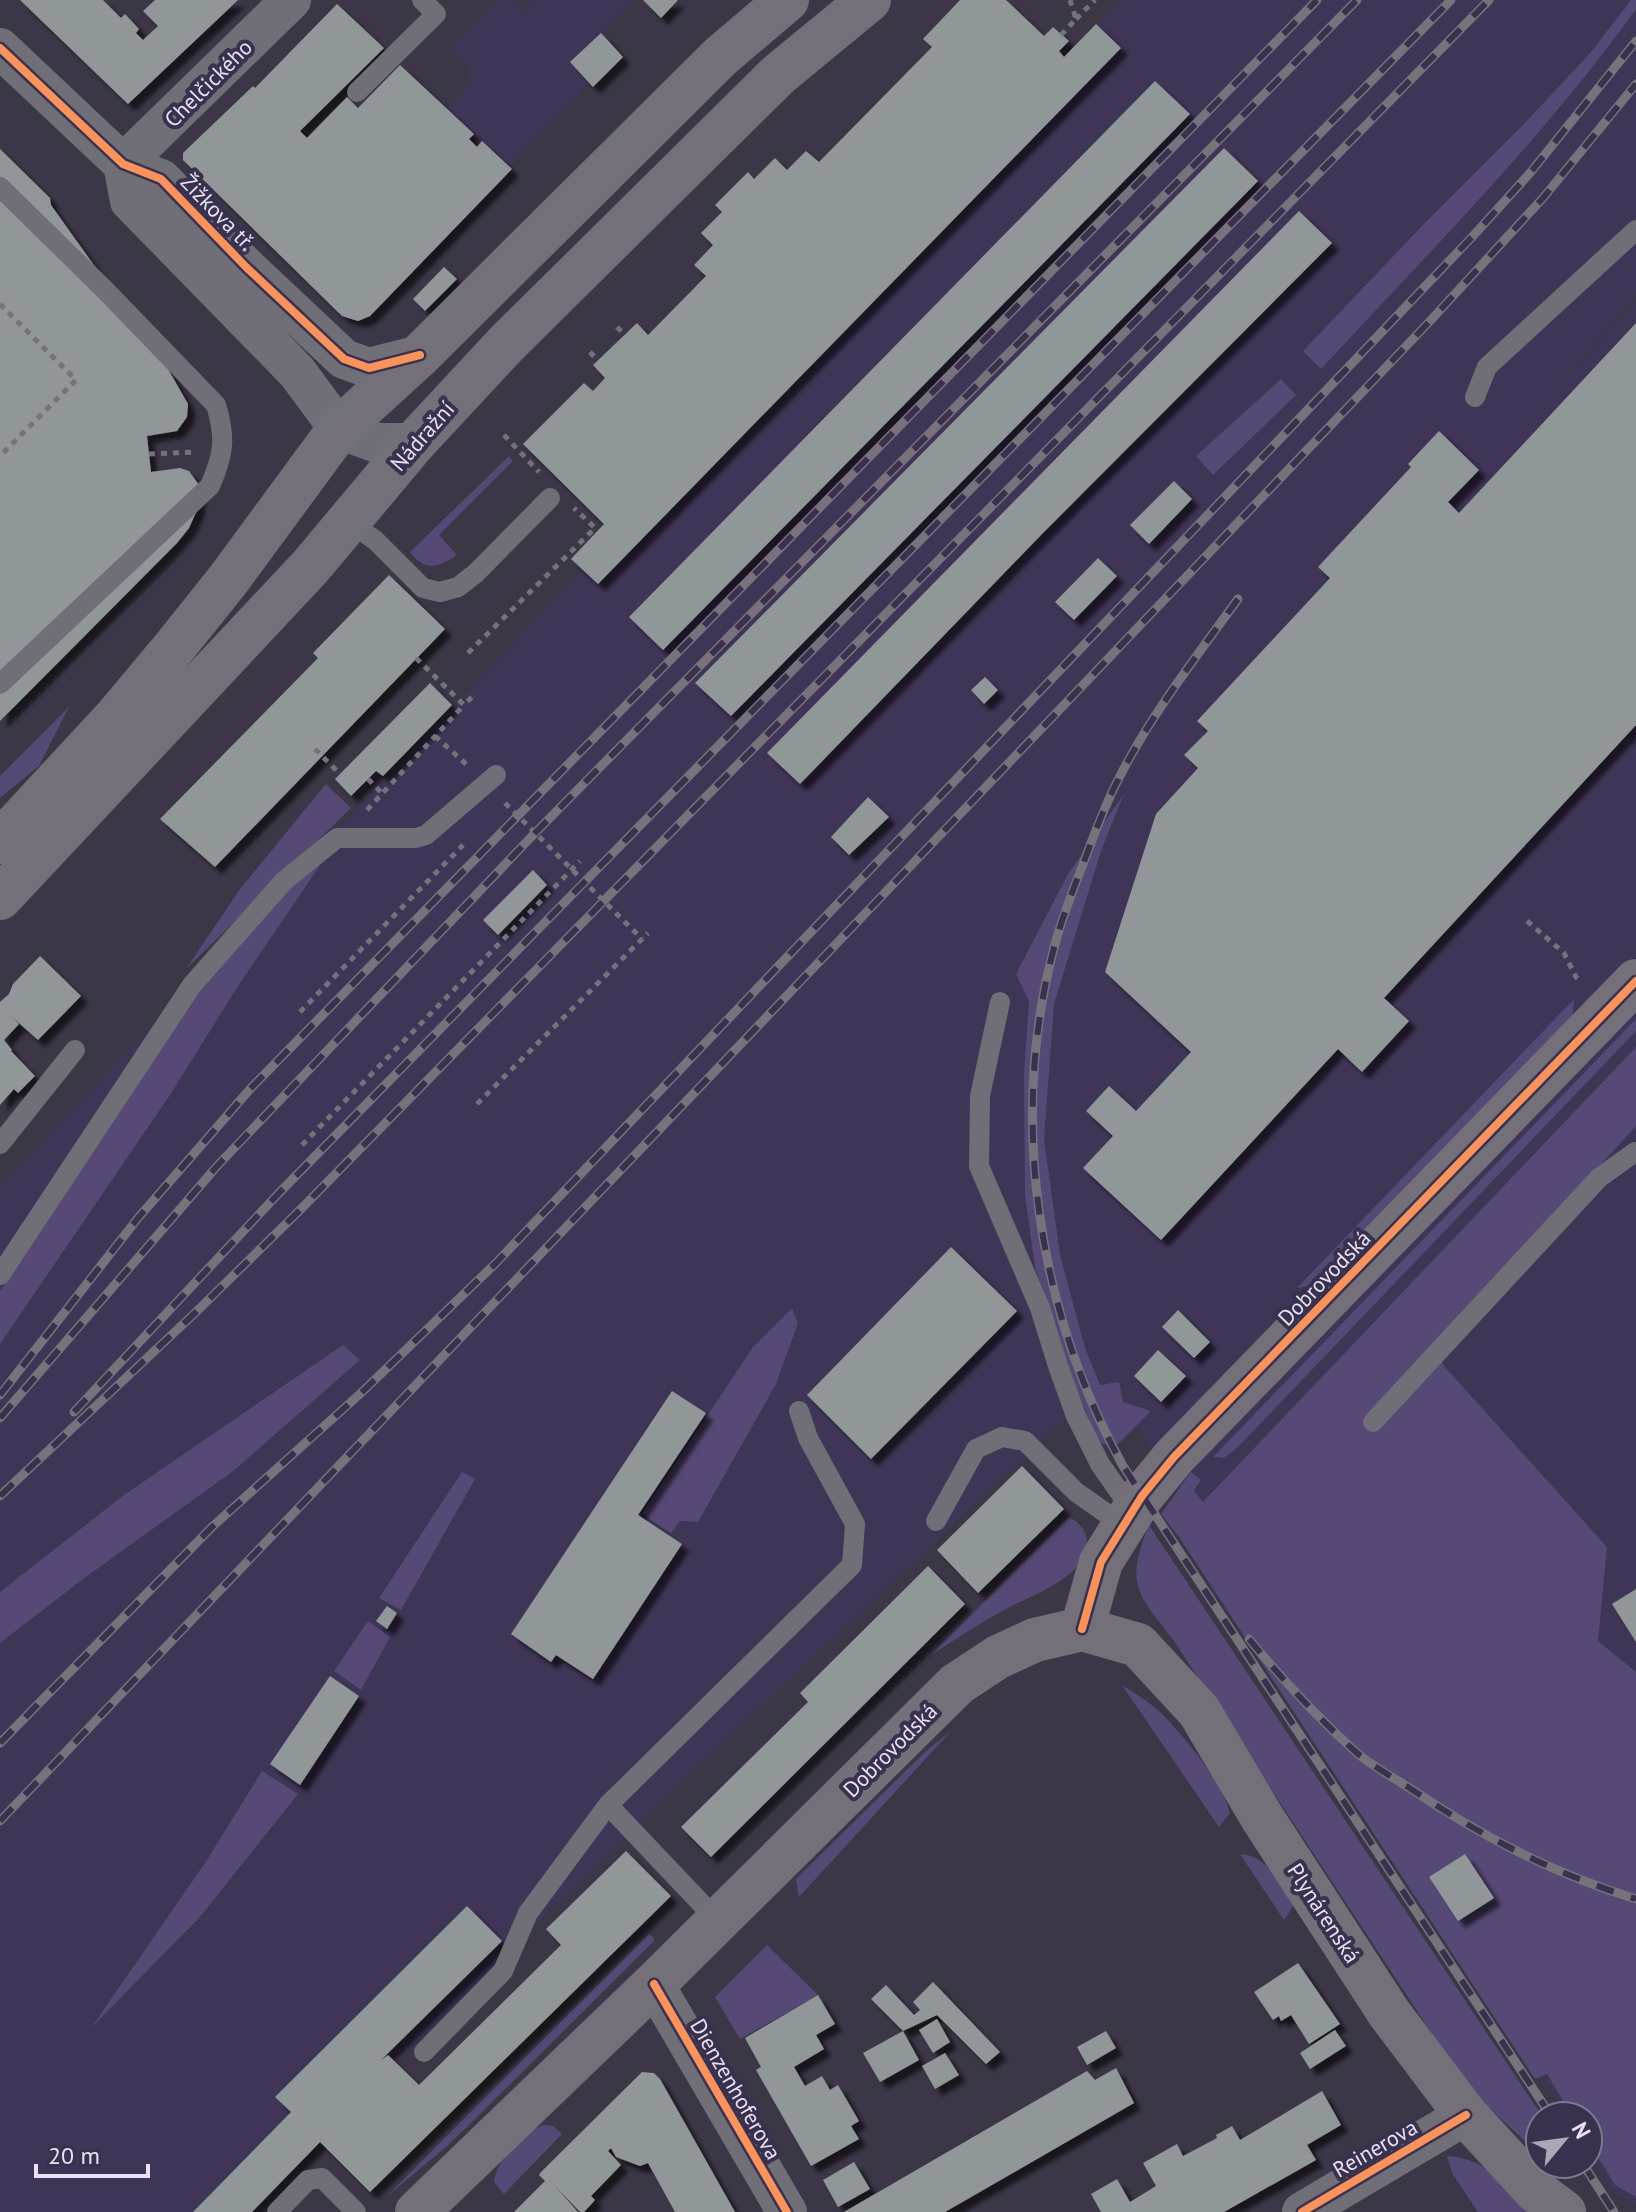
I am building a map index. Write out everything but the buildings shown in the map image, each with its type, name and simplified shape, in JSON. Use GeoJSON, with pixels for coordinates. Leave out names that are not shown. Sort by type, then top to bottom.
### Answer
{"type":"FeatureCollection","features":[{"type":"Feature","properties":{"kind":"main road"},"geometry":{"type":"LineString","coordinates":[[0,842],[115,718],[176,645],[339,429],[420,355],[710,67],[787,0]]}},
{"type":"Feature","properties":{"kind":"main road","name":"Nádražní"},"geometry":{"type":"LineString","coordinates":[[0,898],[311,566],[414,443],[506,344],[778,75],[869,0]]}},
{"type":"Feature","properties":{"kind":"main road","name":"Dobrovodská"},"geometry":{"type":"LineString","coordinates":[[417,2212],[654,1984],[957,1684],[998,1657],[1023,1646],[1082,1629],[1101,1562],[1128,1518],[1174,1457],[1636,981]]}},
{"type":"Feature","properties":{"kind":"main road","name":"Plynárenská"},"geometry":{"type":"LineString","coordinates":[[1082,1629],[1138,1645],[1199,1711],[1263,1819],[1389,2013],[1466,2115],[1536,2191],[1564,2212]]}},
{"type":"Feature","properties":{"kind":"street","name":"Chelčického"},"geometry":{"type":"LineString","coordinates":[[123,164],[291,0]]}},
{"type":"Feature","properties":{"kind":"street","name":"Žižkova tř."},"geometry":{"type":"LineString","coordinates":[[0,48],[123,164],[161,179],[246,267],[344,359],[369,368],[420,355]]}},
{"type":"Feature","properties":{"kind":"street"},"geometry":{"type":"LineString","coordinates":[[123,164],[130,201],[297,372],[339,429],[377,443],[414,443]]}},
{"type":"Feature","properties":{"kind":"street","name":"Dienzenhoferova"},"geometry":{"type":"LineString","coordinates":[[654,1984],[787,2212]]}},
{"type":"Feature","properties":{"kind":"street","name":"Reinerova"},"geometry":{"type":"LineString","coordinates":[[1302,2212],[1466,2115]]}},
{"type":"Feature","properties":{"kind":"lane"},"geometry":{"type":"LineString","coordinates":[[357,92],[436,14],[422,0]]}},
{"type":"Feature","properties":{"kind":"lane"},"geometry":{"type":"LineString","coordinates":[[0,187],[216,405],[223,428],[222,458],[210,486],[0,684]]}},
{"type":"Feature","properties":{"kind":"lane"},"geometry":{"type":"LineString","coordinates":[[1475,397],[1487,367],[1636,230]]}},
{"type":"Feature","properties":{"kind":"lane"},"geometry":{"type":"LineString","coordinates":[[349,522],[375,540],[423,588],[440,592],[458,587],[476,573],[550,498]]}},
{"type":"Feature","properties":{"kind":"lane"},"geometry":{"type":"LineString","coordinates":[[0,1275],[192,985],[284,881],[337,838],[416,838],[426,835],[490,779]]}},
{"type":"Feature","properties":{"kind":"lane"},"geometry":{"type":"LineString","coordinates":[[1000,1002],[980,1096],[979,1166],[1040,1308],[1076,1416],[1128,1518]]}},
{"type":"Feature","properties":{"kind":"lane"},"geometry":{"type":"LineString","coordinates":[[0,1144],[75,1050]]}},
{"type":"Feature","properties":{"kind":"lane"},"geometry":{"type":"LineString","coordinates":[[1373,1422],[1599,1178],[1636,1152]]}},
{"type":"Feature","properties":{"kind":"lane"},"geometry":{"type":"LineString","coordinates":[[424,2052],[503,1971],[528,1913],[608,1805],[852,1565],[855,1524],[808,1438],[799,1411]]}},
{"type":"Feature","properties":{"kind":"lane"},"geometry":{"type":"LineString","coordinates":[[936,1521],[976,1449],[1002,1437],[1025,1441],[1076,1492],[1128,1518]]}},
{"type":"Feature","properties":{"kind":"lane"},"geometry":{"type":"LineString","coordinates":[[608,1805],[717,1920]]}},
{"type":"Feature","properties":{"kind":"lane"},"geometry":{"type":"LineString","coordinates":[[277,2212],[308,2180],[322,2178],[356,2212]]}},
{"type":"Feature","properties":{"kind":"path"},"geometry":{"type":"LineString","coordinates":[[1070,0],[1076,19]]}},
{"type":"Feature","properties":{"kind":"path"},"geometry":{"type":"LineString","coordinates":[[1061,35],[1095,0]]}},
{"type":"Feature","properties":{"kind":"path"},"geometry":{"type":"LineString","coordinates":[[0,304],[76,380],[0,456]]}},
{"type":"Feature","properties":{"kind":"path"},"geometry":{"type":"LineString","coordinates":[[617,327],[625,335]]}},
{"type":"Feature","properties":{"kind":"path"},"geometry":{"type":"LineString","coordinates":[[590,352],[598,361]]}},
{"type":"Feature","properties":{"kind":"path"},"geometry":{"type":"LineString","coordinates":[[416,658],[464,705]]}},
{"type":"Feature","properties":{"kind":"path"},"geometry":{"type":"LineString","coordinates":[[337,838],[383,794],[473,696]]}},
{"type":"Feature","properties":{"kind":"path"},"geometry":{"type":"LineString","coordinates":[[435,736],[490,779],[505,803],[642,939]]}},
{"type":"Feature","properties":{"kind":"path"},"geometry":{"type":"LineString","coordinates":[[315,749],[340,774]]}},
{"type":"Feature","properties":{"kind":"path"},"geometry":{"type":"LineString","coordinates":[[368,779],[383,794]]}},
{"type":"Feature","properties":{"kind":"path"},"geometry":{"type":"LineString","coordinates":[[494,814],[514,792]]}},
{"type":"Feature","properties":{"kind":"path"},"geometry":{"type":"LineString","coordinates":[[300,1012],[472,836]]}},
{"type":"Feature","properties":{"kind":"path"},"geometry":{"type":"LineString","coordinates":[[302,1145],[580,861]]}},
{"type":"Feature","properties":{"kind":"path"},"geometry":{"type":"LineString","coordinates":[[1527,921],[1564,953],[1576,977]]}},
{"type":"Feature","properties":{"kind":"path"},"geometry":{"type":"LineString","coordinates":[[477,1104],[648,933]]}},
{"type":"Feature","properties":{"kind":"shaded area"},"geometry":{"type":"Polygon","coordinates":[[[500,0],[511,0],[523,12],[535,0],[635,0],[571,62],[589,84],[509,166],[447,108],[474,81],[466,75],[470,69],[450,50],[500,0]]]}},
{"type":"Feature","properties":{"kind":"shaded area"},"geometry":{"type":"Polygon","coordinates":[[[1122,0],[1636,0],[1636,297],[1554,390],[1636,303],[1636,2205],[1613,2192],[1604,2177],[1604,2100],[1556,2100],[1145,1438],[1101,1385],[661,1801],[244,2212],[0,2212],[0,1187],[1122,0]]]}},
{"type":"Feature","properties":{"kind":"shaded area"},"geometry":{"type":"Polygon","coordinates":[[[1631,0],[1636,0],[1636,9],[1563,104],[1321,369],[1303,351],[1523,125],[1591,52],[1631,0]]]}},
{"type":"Feature","properties":{"kind":"shaded area"},"geometry":{"type":"Polygon","coordinates":[[[1281,379],[1296,395],[1213,475],[1196,456],[1281,379]]]}},
{"type":"Feature","properties":{"kind":"shaded area"},"geometry":{"type":"Polygon","coordinates":[[[509,456],[513,461],[439,535],[457,555],[432,566],[416,559],[410,552],[509,456]]]}},
{"type":"Feature","properties":{"kind":"shaded area"},"geometry":{"type":"Polygon","coordinates":[[[69,707],[39,766],[0,798],[0,776],[69,707]]]}},
{"type":"Feature","properties":{"kind":"shaded area"},"geometry":{"type":"Polygon","coordinates":[[[326,784],[351,808],[186,969],[240,889],[326,784]]]}},
{"type":"Feature","properties":{"kind":"shaded area"},"geometry":{"type":"Polygon","coordinates":[[[1124,794],[1101,851],[1054,1004],[1044,1139],[1060,1255],[1085,1348],[1100,1385],[1119,1382],[1123,1402],[1151,1411],[1118,1444],[1102,1444],[1067,1366],[1035,1267],[1025,1195],[1024,1073],[1029,1001],[1016,974],[1068,874],[1124,794]]]}},
{"type":"Feature","properties":{"kind":"shaded area"},"geometry":{"type":"Polygon","coordinates":[[[321,864],[238,986],[170,1095],[0,1344],[0,1291],[135,1078],[201,984],[279,897],[321,864]]]}},
{"type":"Feature","properties":{"kind":"shaded area"},"geometry":{"type":"Polygon","coordinates":[[[1574,999],[1573,1013],[1567,1024],[1313,1285],[1297,1288],[1574,999]]]}},
{"type":"Feature","properties":{"kind":"shaded area"},"geometry":{"type":"Polygon","coordinates":[[[1636,1019],[1636,1031],[1238,1447],[1224,1458],[1213,1457],[1636,1019]]]}},
{"type":"Feature","properties":{"kind":"shaded area"},"geometry":{"type":"Polygon","coordinates":[[[1636,1047],[1636,1126],[1433,1348],[1445,1367],[1607,1547],[1598,1641],[1636,1672],[1636,2197],[1615,2185],[1604,2167],[1604,2100],[1562,2100],[1547,2074],[1535,2079],[1161,1514],[1191,1472],[1201,1480],[1194,1490],[1203,1502],[1636,1047]]]}},
{"type":"Feature","properties":{"kind":"shaded area"},"geometry":{"type":"Polygon","coordinates":[[[792,1308],[798,1323],[776,1384],[698,1522],[680,1521],[671,1533],[642,1514],[753,1347],[792,1308]]]}},
{"type":"Feature","properties":{"kind":"shaded area"},"geometry":{"type":"Polygon","coordinates":[[[343,1345],[360,1360],[232,1472],[0,1643],[0,1592],[124,1495],[343,1345]]]}},
{"type":"Feature","properties":{"kind":"shaded area"},"geometry":{"type":"Polygon","coordinates":[[[462,1472],[475,1479],[401,1610],[379,1598],[462,1472]]]}},
{"type":"Feature","properties":{"kind":"shaded area"},"geometry":{"type":"Polygon","coordinates":[[[1069,1517],[1081,1527],[1087,1541],[1086,1553],[1069,1574],[996,1614],[931,1655],[1069,1517]]]}},
{"type":"Feature","properties":{"kind":"shaded area"},"geometry":{"type":"Polygon","coordinates":[[[1149,1525],[1531,2100],[1524,2100],[1524,2140],[1484,2103],[1448,2058],[1142,1597],[1136,1574],[1149,1525]]]}},
{"type":"Feature","properties":{"kind":"shaded area"},"geometry":{"type":"Polygon","coordinates":[[[368,1621],[390,1637],[361,1690],[334,1671],[368,1621]]]}},
{"type":"Feature","properties":{"kind":"shaded area"},"geometry":{"type":"Polygon","coordinates":[[[1122,1685],[1158,1710],[1210,1773],[1230,1813],[1219,1827],[1122,1685]]]}},
{"type":"Feature","properties":{"kind":"shaded area"},"geometry":{"type":"Polygon","coordinates":[[[951,1731],[799,1897],[796,1879],[926,1751],[951,1731]]]}},
{"type":"Feature","properties":{"kind":"shaded area"},"geometry":{"type":"Polygon","coordinates":[[[262,1771],[298,1794],[200,1917],[91,2028],[207,1860],[262,1771]]]}},
{"type":"Feature","properties":{"kind":"shaded area"},"geometry":{"type":"Polygon","coordinates":[[[1240,1854],[1266,1865],[1278,1880],[1294,1905],[1284,1920],[1240,1854]]]}},
{"type":"Feature","properties":{"kind":"shaded area"},"geometry":{"type":"Polygon","coordinates":[[[649,1934],[654,1941],[446,2147],[386,2197],[649,1934]]]}},
{"type":"Feature","properties":{"kind":"shaded area"},"geometry":{"type":"Polygon","coordinates":[[[767,1945],[818,1995],[740,2039],[715,1997],[767,1945]]]}},
{"type":"Feature","properties":{"kind":"shaded area"},"geometry":{"type":"Polygon","coordinates":[[[543,2125],[553,2126],[562,2134],[504,2194],[494,2182],[500,2165],[519,2141],[543,2125]]]}},
{"type":"Feature","properties":{"kind":"shaded area"},"geometry":{"type":"Polygon","coordinates":[[[1447,2156],[1485,2168],[1534,2212],[1478,2212],[1452,2173],[1447,2156]]]}},
{"type":"Feature","properties":{"kind":"railway"},"geometry":{"type":"LineString","coordinates":[[0,1395],[138,1218],[251,1088],[1317,0]]}},
{"type":"Feature","properties":{"kind":"railway"},"geometry":{"type":"LineString","coordinates":[[0,1418],[218,1165],[535,833],[1357,0]]}},
{"type":"Feature","properties":{"kind":"railway"},"geometry":{"type":"LineString","coordinates":[[74,1412],[279,1193],[1451,0]]}},
{"type":"Feature","properties":{"kind":"railway"},"geometry":{"type":"LineString","coordinates":[[0,1496],[298,1212],[1489,0]]}},
{"type":"Feature","properties":{"kind":"railway"},"geometry":{"type":"LineString","coordinates":[[0,1743],[213,1526],[361,1393],[496,1263],[1473,236],[1530,173],[1636,41]]}},
{"type":"Feature","properties":{"kind":"railway"},"geometry":{"type":"LineString","coordinates":[[0,1821],[1431,320],[1543,198],[1636,84]]}},
{"type":"Feature","properties":{"kind":"railway"},"geometry":{"type":"LineString","coordinates":[[1238,599],[1159,710],[1118,780],[1104,809],[1055,944],[1041,1010],[1034,1077],[1033,1144],[1039,1211],[1051,1278],[1069,1343],[1093,1406],[1123,1466],[1540,2100]]}},
{"type":"Feature","properties":{"kind":"railway"},"geometry":{"type":"LineString","coordinates":[[1249,1639],[1314,1712],[1375,1767],[1518,1852],[1636,1899]]}},
{"type":"Feature","properties":{"kind":"railway"},"geometry":{"type":"LineString","coordinates":[[1593,2180],[1614,2212]]}},
{"type":"Feature","properties":{"kind":"cycle path"},"geometry":{"type":"LineString","coordinates":[[0,48],[123,164],[161,179],[246,267],[344,359],[369,368],[420,355]]}},
{"type":"Feature","properties":{"kind":"cycle path"},"geometry":{"type":"LineString","coordinates":[[1082,1629],[1101,1562],[1142,1496],[1174,1457],[1636,981]]}},
{"type":"Feature","properties":{"kind":"cycle path"},"geometry":{"type":"LineString","coordinates":[[654,1984],[787,2212]]}},
{"type":"Feature","properties":{"kind":"cycle path"},"geometry":{"type":"LineString","coordinates":[[1302,2212],[1466,2115]]}}]}
